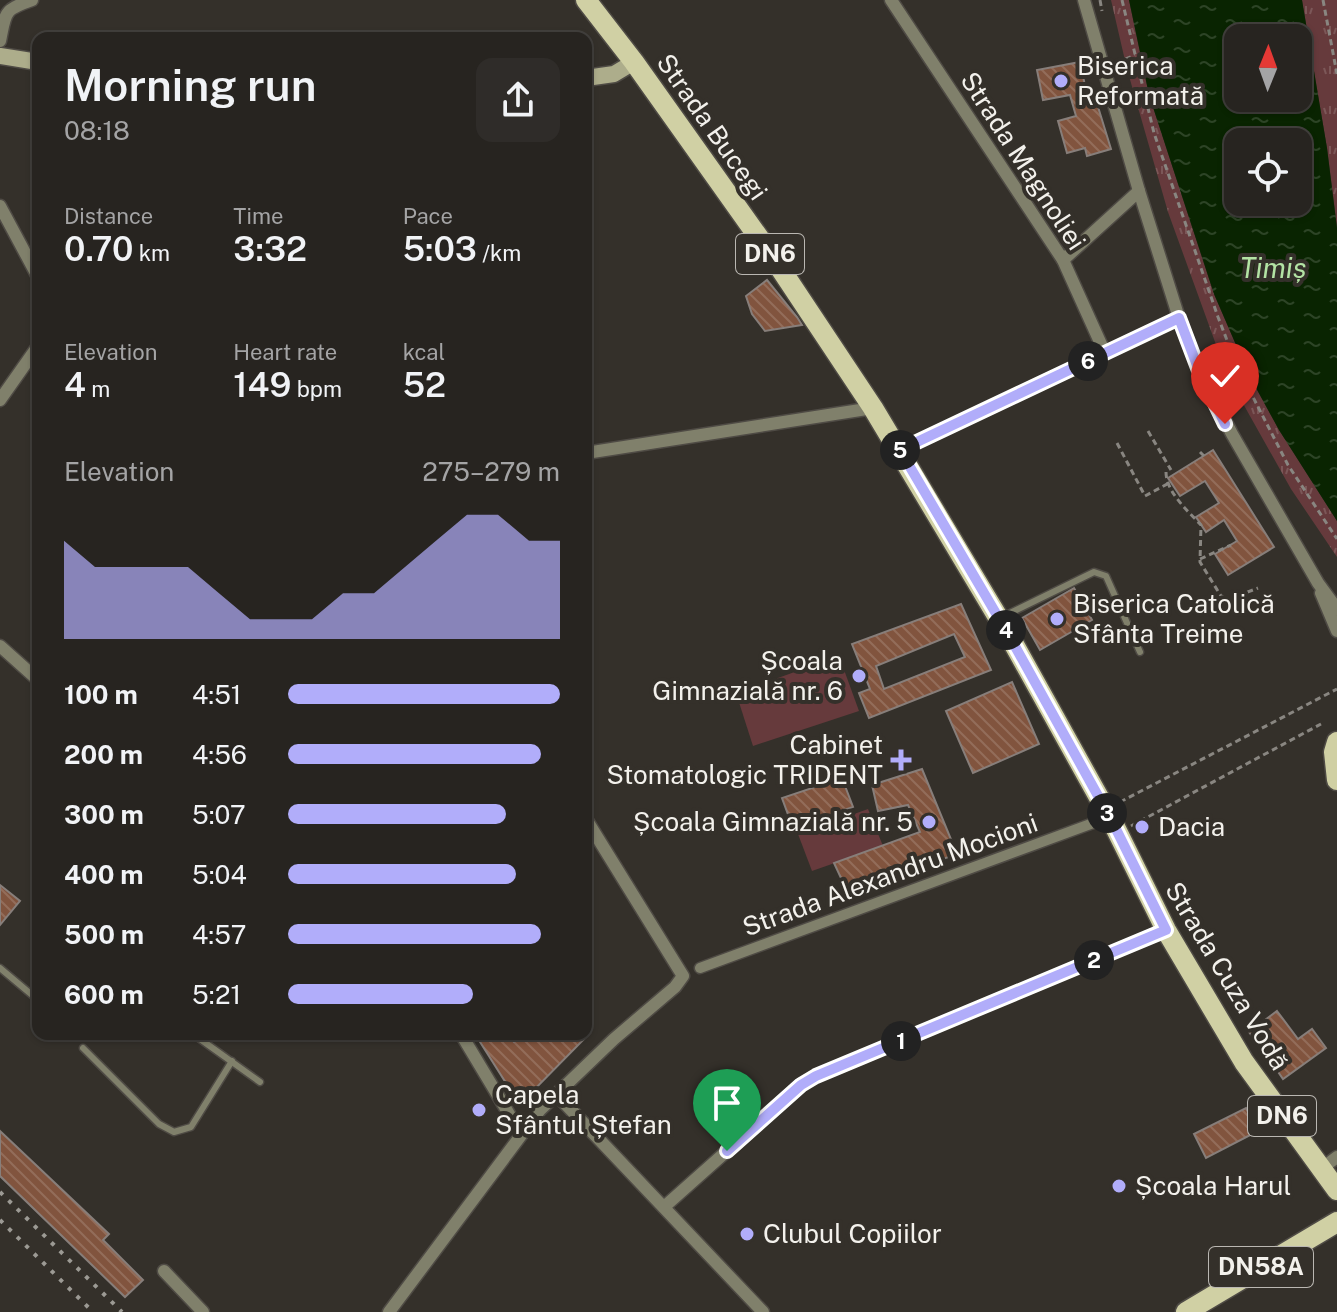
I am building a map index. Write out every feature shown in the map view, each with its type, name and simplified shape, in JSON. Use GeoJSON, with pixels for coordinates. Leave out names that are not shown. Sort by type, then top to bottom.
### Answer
{"type":"FeatureCollection","features":[{"type":"Feature","properties":{"kind":"main road","name":"Strada Bucegi"},"geometry":{"type":"LineString","coordinates":[[586,0],[634,62],[774,259],[873,408],[1114,818]]}},
{"type":"Feature","properties":{"kind":"main road"},"geometry":{"type":"LineString","coordinates":[[0,56],[32,61]]}},
{"type":"Feature","properties":{"kind":"main road"},"geometry":{"type":"LineString","coordinates":[[592,77],[614,74],[634,62]]}},
{"type":"Feature","properties":{"kind":"main road"},"geometry":{"type":"LineString","coordinates":[[1337,742],[1334,752],[1337,780]]}},
{"type":"Feature","properties":{"kind":"main road","name":"Strada Cuza Vodă"},"geometry":{"type":"LineString","coordinates":[[1114,818],[1166,930],[1244,1062],[1329,1163],[1337,1190]]}},
{"type":"Feature","properties":{"kind":"main road","name":"DN58A"},"geometry":{"type":"LineString","coordinates":[[1186,1312],[1337,1222]]}},
{"type":"Feature","properties":{"kind":"street"},"geometry":{"type":"LineString","coordinates":[[0,41],[5,16],[11,7],[32,0]]}},
{"type":"Feature","properties":{"kind":"street","name":"Strada Magnoliei"},"geometry":{"type":"LineString","coordinates":[[891,0],[1063,260],[1105,353]]}},
{"type":"Feature","properties":{"kind":"street"},"geometry":{"type":"LineString","coordinates":[[1084,0],[1139,191],[1198,368],[1225,424],[1318,583],[1337,609]]}},
{"type":"Feature","properties":{"kind":"street"},"geometry":{"type":"LineString","coordinates":[[1063,260],[1139,191]]}},
{"type":"Feature","properties":{"kind":"street"},"geometry":{"type":"LineString","coordinates":[[0,206],[32,266]]}},
{"type":"Feature","properties":{"kind":"street"},"geometry":{"type":"LineString","coordinates":[[900,450],[1179,318]]}},
{"type":"Feature","properties":{"kind":"street"},"geometry":{"type":"LineString","coordinates":[[0,400],[32,355]]}},
{"type":"Feature","properties":{"kind":"street"},"geometry":{"type":"LineString","coordinates":[[592,452],[873,408]]}},
{"type":"Feature","properties":{"kind":"street"},"geometry":{"type":"LineString","coordinates":[[1318,583],[1337,631]]}},
{"type":"Feature","properties":{"kind":"street"},"geometry":{"type":"LineString","coordinates":[[0,646],[32,675]]}},
{"type":"Feature","properties":{"kind":"street","name":"Strada Alexandru Mocioni"},"geometry":{"type":"LineString","coordinates":[[700,968],[1114,818]]}},
{"type":"Feature","properties":{"kind":"street"},"geometry":{"type":"LineString","coordinates":[[389,1312],[521,1134],[556,1094],[675,987],[683,976],[592,829]]}},
{"type":"Feature","properties":{"kind":"street"},"geometry":{"type":"LineString","coordinates":[[664,1207],[790,1094],[816,1076],[1166,930]]}},
{"type":"Feature","properties":{"kind":"street"},"geometry":{"type":"LineString","coordinates":[[465,1040],[521,1134]]}},
{"type":"Feature","properties":{"kind":"street"},"geometry":{"type":"LineString","coordinates":[[556,1094],[763,1312]]}},
{"type":"Feature","properties":{"kind":"street"},"geometry":{"type":"LineString","coordinates":[[164,1271],[203,1312]]}},
{"type":"Feature","properties":{"kind":"lane"},"geometry":{"type":"LineString","coordinates":[[999,618],[1099,572],[1106,576],[1140,652]]}},
{"type":"Feature","properties":{"kind":"lane"},"geometry":{"type":"LineString","coordinates":[[0,968],[32,995]]}},
{"type":"Feature","properties":{"kind":"lane"},"geometry":{"type":"LineString","coordinates":[[202,1040],[260,1082]]}},
{"type":"Feature","properties":{"kind":"lane"},"geometry":{"type":"LineString","coordinates":[[83,1048],[159,1124],[174,1132],[191,1127],[232,1061]]}},
{"type":"Feature","properties":{"kind":"path"},"geometry":{"type":"LineString","coordinates":[[1122,0],[1154,133],[1237,366],[1288,465],[1337,539]]}},
{"type":"Feature","properties":{"kind":"path"},"geometry":{"type":"LineString","coordinates":[[1323,0],[1337,74]]}},
{"type":"Feature","properties":{"kind":"path"},"geometry":{"type":"LineString","coordinates":[[1127,58],[1135,55]]}},
{"type":"Feature","properties":{"kind":"path"},"geometry":{"type":"LineString","coordinates":[[1148,431],[1168,471],[1169,483],[1201,525],[1200,559],[1221,596],[1233,599],[1258,588]]}},
{"type":"Feature","properties":{"kind":"path"},"geometry":{"type":"LineString","coordinates":[[1117,443],[1145,496],[1169,483]]}},
{"type":"Feature","properties":{"kind":"path"},"geometry":{"type":"LineString","coordinates":[[1200,559],[1231,545]]}},
{"type":"Feature","properties":{"kind":"path"},"geometry":{"type":"LineString","coordinates":[[1114,818],[1337,689]]}},
{"type":"Feature","properties":{"kind":"path"},"geometry":{"type":"LineString","coordinates":[[1114,818],[1321,724]]}},
{"type":"Feature","properties":{"kind":"green space"},"geometry":{"type":"Polygon","coordinates":[[[1111,0],[1129,0],[1149,95],[1214,294],[1249,375],[1279,430],[1337,521],[1337,557],[1291,489],[1227,375],[1168,212],[1127,69],[1111,0]]]}},
{"type":"Feature","properties":{"kind":"green space"},"geometry":{"type":"Polygon","coordinates":[[[1302,0],[1337,0],[1337,228],[1312,59],[1312,24],[1306,24],[1302,0]]]}},
{"type":"Feature","properties":{"kind":"green space"},"geometry":{"type":"Polygon","coordinates":[[[839,656],[859,711],[753,746],[736,693],[839,656]]]}},
{"type":"Feature","properties":{"kind":"green space"},"geometry":{"type":"Polygon","coordinates":[[[868,809],[883,846],[812,871],[798,834],[868,809]]]}},
{"type":"Feature","properties":{"kind":"water","name":"Timiș"},"geometry":{"type":"Polygon","coordinates":[[[1129,0],[1302,0],[1306,24],[1224,24],[1224,112],[1312,112],[1312,59],[1337,228],[1337,521],[1279,430],[1249,375],[1214,294],[1149,95],[1129,0]]]}},
{"type":"Feature","properties":{"kind":"building"},"geometry":{"type":"Polygon","coordinates":[[[1080,62],[1088,100],[1095,97],[1111,149],[1087,156],[1085,148],[1067,153],[1058,121],[1076,116],[1070,95],[1043,100],[1037,70],[1080,62]]]}},
{"type":"Feature","properties":{"kind":"building"},"geometry":{"type":"Polygon","coordinates":[[[767,280],[802,325],[765,331],[752,314],[746,296],[767,280]]]}},
{"type":"Feature","properties":{"kind":"building"},"geometry":{"type":"Polygon","coordinates":[[[1213,450],[1274,547],[1228,575],[1215,554],[1237,541],[1224,520],[1206,532],[1196,517],[1219,503],[1205,481],[1180,496],[1168,478],[1213,450]]]}},
{"type":"Feature","properties":{"kind":"building","name":"Biserica Catolică Sfânta Treime"},"geometry":{"type":"Polygon","coordinates":[[[1074,588],[1092,620],[1040,650],[1022,618],[1074,588]]]}},
{"type":"Feature","properties":{"kind":"building"},"geometry":{"type":"Polygon","coordinates":[[[961,604],[991,670],[869,718],[859,693],[870,689],[852,644],[961,604]],[[954,634],[876,666],[884,689],[965,657],[954,634]]]}},
{"type":"Feature","properties":{"kind":"building"},"geometry":{"type":"Polygon","coordinates":[[[1012,682],[1039,744],[973,773],[946,711],[1012,682]]]}},
{"type":"Feature","properties":{"kind":"building","name":"Școala Gimnazială nr. 5"},"geometry":{"type":"Polygon","coordinates":[[[922,769],[957,854],[848,893],[834,863],[920,832],[908,805],[878,811],[872,785],[922,769]]]}},
{"type":"Feature","properties":{"kind":"building"},"geometry":{"type":"Polygon","coordinates":[[[842,778],[853,807],[793,828],[782,798],[842,778]]]}},
{"type":"Feature","properties":{"kind":"building"},"geometry":{"type":"Polygon","coordinates":[[[0,885],[20,901],[0,925],[0,885]]]}},
{"type":"Feature","properties":{"kind":"building"},"geometry":{"type":"Polygon","coordinates":[[[1277,1011],[1298,1039],[1312,1029],[1326,1048],[1283,1079],[1270,1060],[1274,1057],[1259,1037],[1255,1040],[1249,1032],[1277,1011]]]}},
{"type":"Feature","properties":{"kind":"building"},"geometry":{"type":"Polygon","coordinates":[[[479,1040],[583,1040],[528,1096],[513,1094],[479,1040]]]}},
{"type":"Feature","properties":{"kind":"building","name":"Capela Sfântul Ștefan"},"geometry":{"type":"Polygon","coordinates":[[[479,1102],[487,1110],[479,1118],[471,1110],[479,1102]]]}},
{"type":"Feature","properties":{"kind":"building"},"geometry":{"type":"Polygon","coordinates":[[[1246,1108],[1258,1131],[1206,1158],[1194,1134],[1246,1108]]]}},
{"type":"Feature","properties":{"kind":"building"},"geometry":{"type":"Polygon","coordinates":[[[0,1131],[109,1234],[103,1240],[143,1280],[125,1297],[0,1176],[0,1131]]]}},
{"type":"Feature","properties":{"kind":"railway"},"geometry":{"type":"LineString","coordinates":[[0,1192],[122,1312]]}},
{"type":"Feature","properties":{"kind":"railway"},"geometry":{"type":"LineString","coordinates":[[0,1220],[93,1312]]}},
{"type":"Feature","properties":{"kind":"place","name":"Biserica Reformată"},"geometry":{"type":"Point","coordinates":[1061,81]}},
{"type":"Feature","properties":{"kind":"place","name":"Biserica Catolică Sfânta Treime"},"geometry":{"type":"Point","coordinates":[1057,619]}},
{"type":"Feature","properties":{"kind":"place","name":"Școala Gimnazială nr. 6"},"geometry":{"type":"Point","coordinates":[859,676]}},
{"type":"Feature","properties":{"kind":"place","name":"Cabinet Stomatologic TRIDENT"},"geometry":{"type":"Point","coordinates":[901,760]}},
{"type":"Feature","properties":{"kind":"place","name":"Școala Gimnazială nr. 5"},"geometry":{"type":"Point","coordinates":[929,822]}},
{"type":"Feature","properties":{"kind":"place","name":"Dacia"},"geometry":{"type":"Point","coordinates":[1142,827]}},
{"type":"Feature","properties":{"kind":"place","name":"Capela Sfântul Ștefan"},"geometry":{"type":"Point","coordinates":[479,1110]}},
{"type":"Feature","properties":{"kind":"place","name":"Școala Harul"},"geometry":{"type":"Point","coordinates":[1119,1186]}},
{"type":"Feature","properties":{"kind":"place","name":"Clubul Copiilor"},"geometry":{"type":"Point","coordinates":[747,1234]}},
{"type":"Feature","properties":{"kind":"route"},"geometry":{"type":"LineString","coordinates":[[727,1151],[801,1085],[816,1076],[1166,930],[1112,821],[1011,639],[900,450],[1179,318],[1198,368],[1225,424]]}}]}
